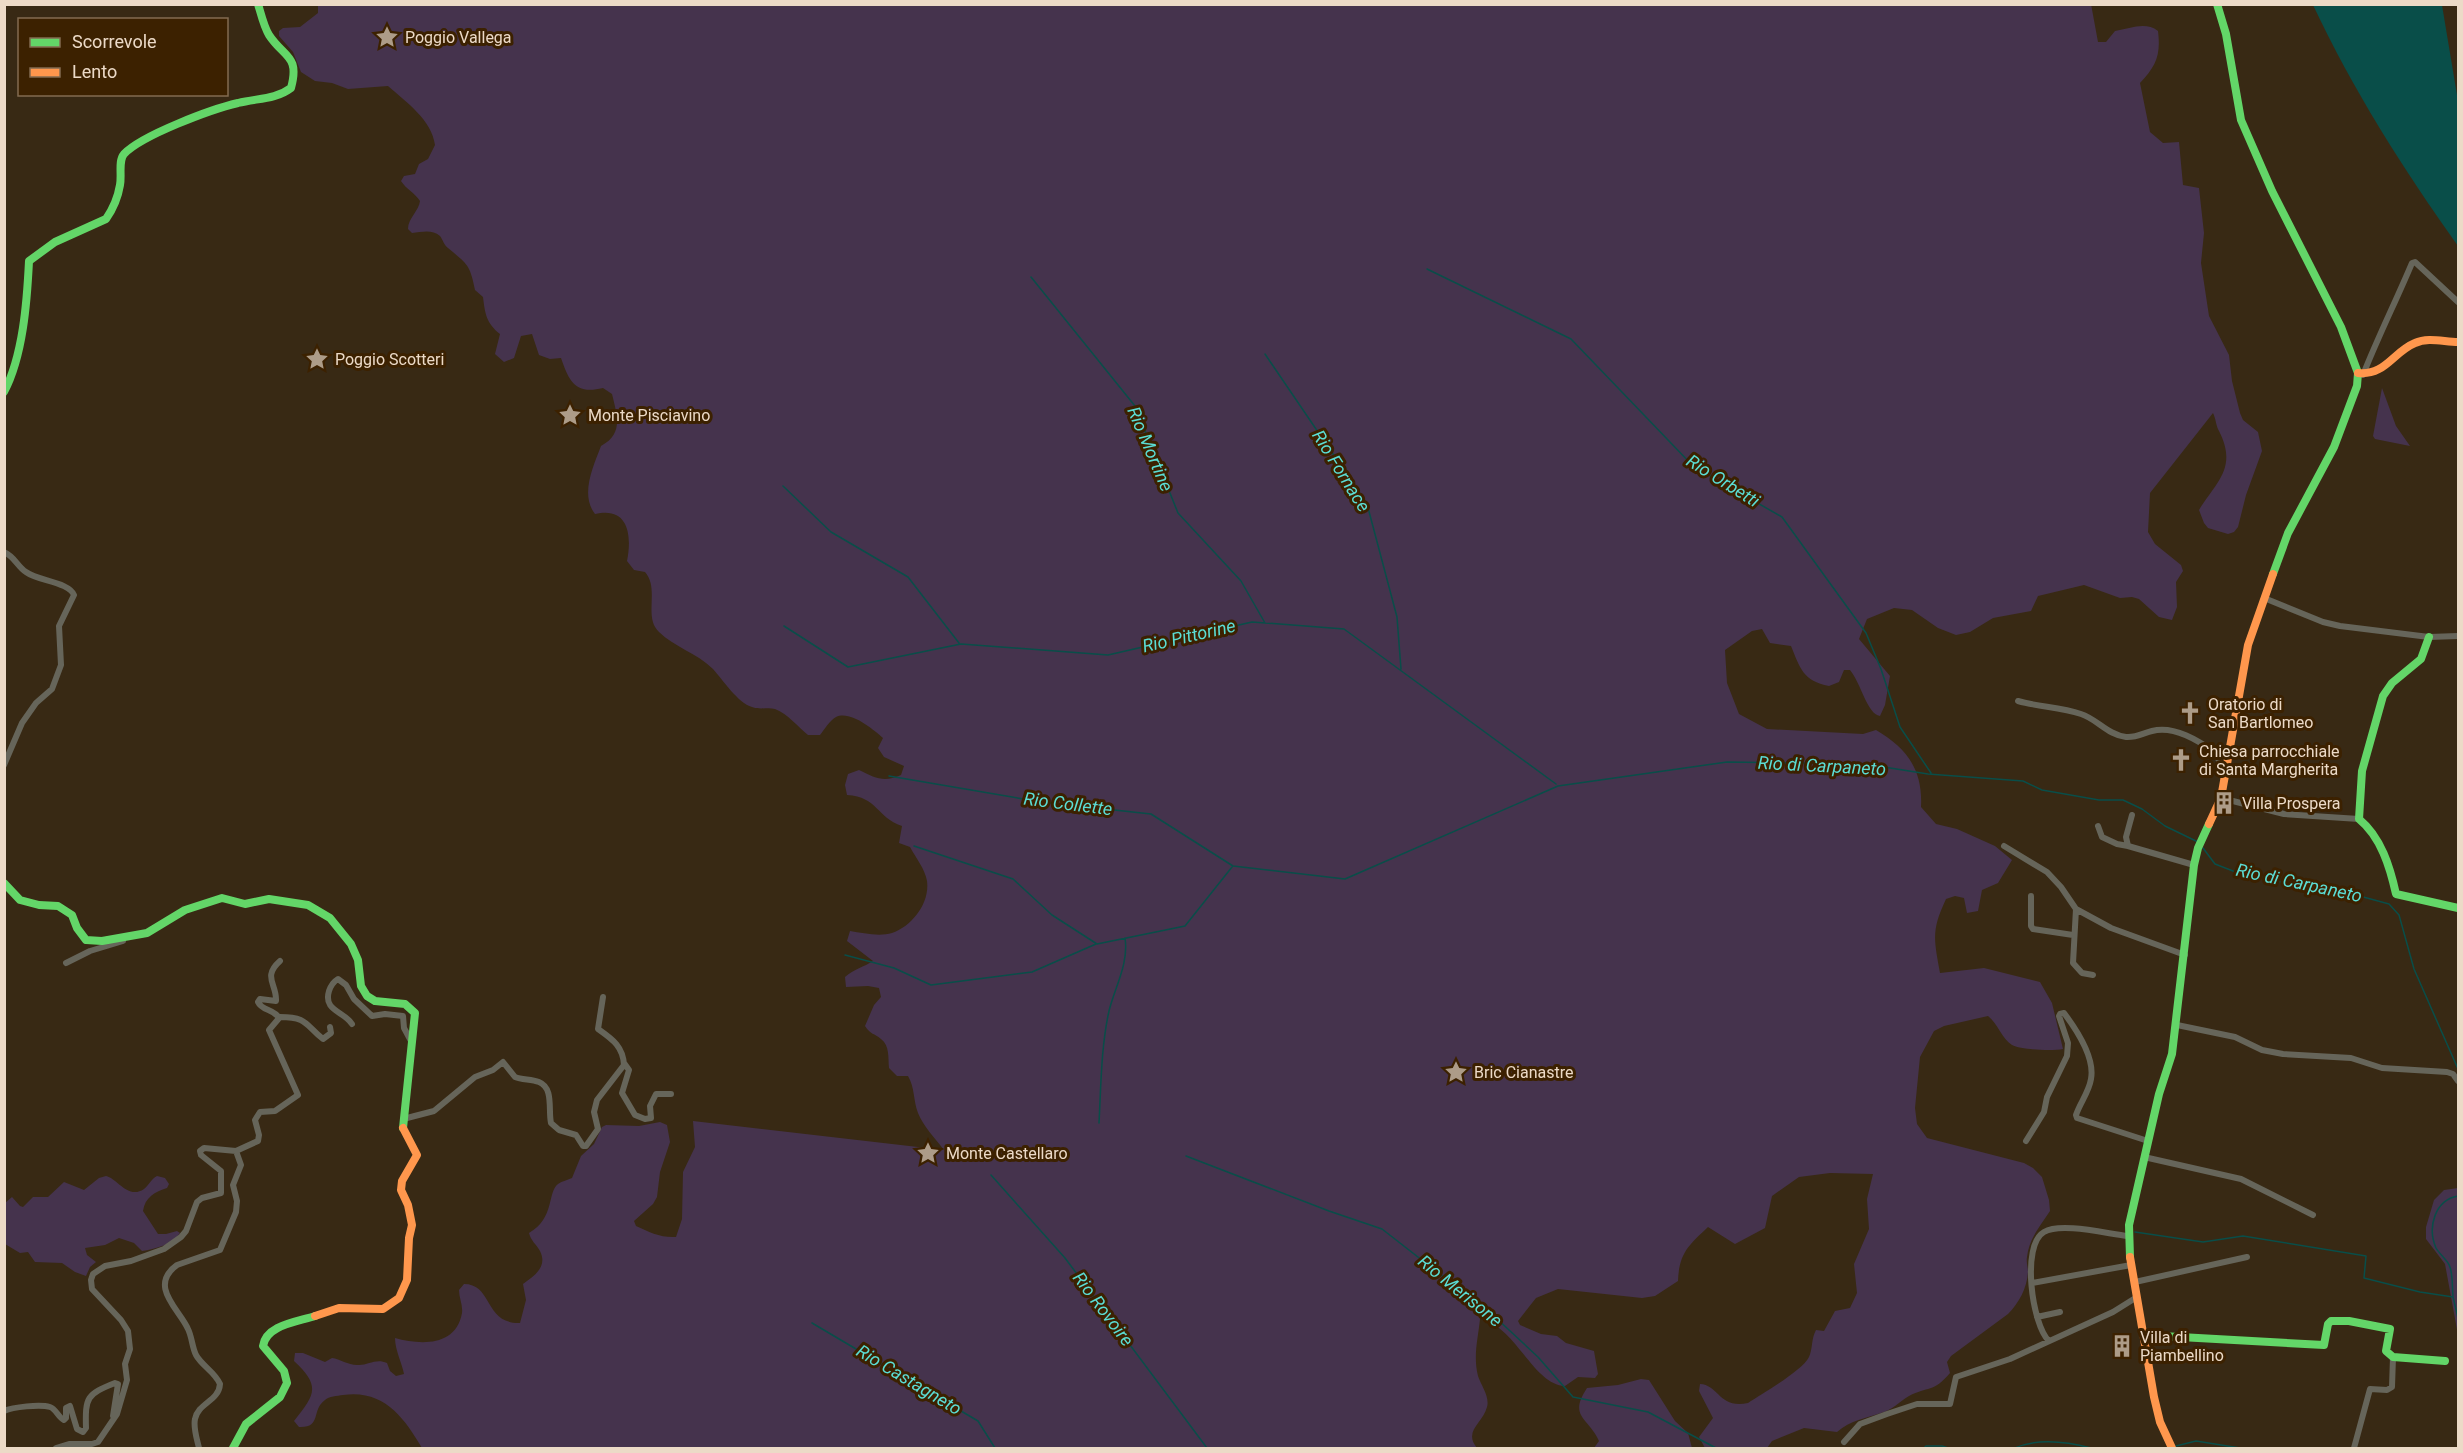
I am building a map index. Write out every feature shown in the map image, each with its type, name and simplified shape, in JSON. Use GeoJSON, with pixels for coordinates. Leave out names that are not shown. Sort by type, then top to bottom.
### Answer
{"type":"FeatureCollection","features":[{"type":"Feature","properties":{"kind":"street"},"geometry":{"type":"LineString","coordinates":[[4,392],[13,372],[14,355],[27,300],[29,261],[66,237],[106,219],[118,192],[122,172],[120,160],[124,154],[137,145],[192,121],[240,103],[282,94],[291,88],[295,74],[291,58],[269,35],[258,4]]}},
{"type":"Feature","properties":{"kind":"street"},"geometry":{"type":"LineString","coordinates":[[2218,6],[2224,25],[2241,120],[2272,191],[2341,327],[2361,374]]}},
{"type":"Feature","properties":{"kind":"street"},"geometry":{"type":"LineString","coordinates":[[2171,1447],[2157,1411],[2128,1236],[2159,1094],[2172,1054],[2194,865],[2198,848],[2221,798],[2248,645],[2288,533],[2334,447],[2361,374],[2379,333],[2386,324],[2412,263],[2415,262],[2458,302]]}},
{"type":"Feature","properties":{"kind":"street"},"geometry":{"type":"LineString","coordinates":[[2361,374],[2381,371],[2414,344],[2423,340],[2458,342]]}},
{"type":"Feature","properties":{"kind":"street"},"geometry":{"type":"LineString","coordinates":[[4,552],[13,556],[27,573],[69,588],[74,594],[59,626],[61,665],[52,689],[36,703],[22,723],[4,765]]}},
{"type":"Feature","properties":{"kind":"street"},"geometry":{"type":"LineString","coordinates":[[2264,598],[2323,622],[2429,637],[2458,636]]}},
{"type":"Feature","properties":{"kind":"street"},"geometry":{"type":"LineString","coordinates":[[2359,819],[2362,771],[2383,696],[2392,683],[2421,659],[2429,637]]}},
{"type":"Feature","properties":{"kind":"street"},"geometry":{"type":"LineString","coordinates":[[2018,701],[2056,707],[2084,715],[2105,729],[2127,737],[2148,734],[2152,731],[2175,731],[2216,753],[2225,777]]}},
{"type":"Feature","properties":{"kind":"street"},"geometry":{"type":"LineString","coordinates":[[2221,798],[2284,814],[2359,819],[2370,828],[2390,866],[2396,894],[2458,908]]}},
{"type":"Feature","properties":{"kind":"street"},"geometry":{"type":"LineString","coordinates":[[2128,846],[2126,837],[2132,815]]}},
{"type":"Feature","properties":{"kind":"street"},"geometry":{"type":"LineString","coordinates":[[2098,826],[2102,837],[2117,844],[2194,865]]}},
{"type":"Feature","properties":{"kind":"street"},"geometry":{"type":"LineString","coordinates":[[2004,846],[2047,872],[2076,909],[2111,928],[2185,955]]}},
{"type":"Feature","properties":{"kind":"street"},"geometry":{"type":"LineString","coordinates":[[4,883],[20,900],[39,905],[58,906],[72,915],[86,940],[126,940]]}},
{"type":"Feature","properties":{"kind":"street"},"geometry":{"type":"LineString","coordinates":[[2031,897],[2031,926],[2033,929],[2073,935]]}},
{"type":"Feature","properties":{"kind":"street"},"geometry":{"type":"LineString","coordinates":[[66,963],[90,951],[147,933],[184,910],[222,898],[245,903],[270,899],[312,907],[337,925],[351,944],[358,960],[360,981],[367,996],[375,1001],[405,1004],[413,1010],[415,1016],[403,1131],[417,1155],[402,1181],[401,1190],[408,1205],[412,1225],[408,1247],[407,1280],[403,1292],[394,1303],[382,1309],[339,1308],[270,1330],[264,1338],[263,1346],[286,1376],[285,1386],[274,1402],[245,1425],[233,1449]]}},
{"type":"Feature","properties":{"kind":"street"},"geometry":{"type":"LineString","coordinates":[[2076,909],[2073,963],[2082,973],[2092,975]]}},
{"type":"Feature","properties":{"kind":"street"},"geometry":{"type":"LineString","coordinates":[[280,961],[273,967],[271,975],[276,1001],[260,999],[258,1002],[260,1006],[274,1012],[279,1018],[303,1020],[322,1039],[332,1033],[330,1027]]}},
{"type":"Feature","properties":{"kind":"street"},"geometry":{"type":"LineString","coordinates":[[352,1024],[348,1018],[329,1004],[330,988],[338,979],[346,985],[354,999],[372,1016],[386,1014],[403,1016],[404,1028],[412,1042]]}},
{"type":"Feature","properties":{"kind":"street"},"geometry":{"type":"LineString","coordinates":[[603,997],[598,1029],[613,1038],[623,1054],[628,1070],[622,1093],[635,1115],[645,1119],[651,1118],[650,1106],[656,1094],[671,1094]]}},
{"type":"Feature","properties":{"kind":"street"},"geometry":{"type":"LineString","coordinates":[[2026,1141],[2044,1113],[2048,1097],[2067,1056],[2068,1043],[2059,1016],[2064,1013],[2083,1041],[2091,1068],[2091,1079],[2079,1107],[2077,1118],[2148,1141]]}},
{"type":"Feature","properties":{"kind":"street"},"geometry":{"type":"LineString","coordinates":[[56,1449],[69,1444],[95,1444],[113,1420],[120,1406],[127,1379],[125,1364],[130,1349],[128,1331],[121,1320],[94,1292],[91,1276],[96,1270],[105,1266],[131,1261],[163,1250],[182,1237],[197,1202],[202,1198],[217,1195],[221,1191],[221,1171],[201,1155],[200,1150],[204,1148],[236,1151],[258,1141],[260,1135],[255,1120],[260,1112],[275,1111],[298,1095],[278,1046],[269,1031],[279,1018]]}},
{"type":"Feature","properties":{"kind":"street"},"geometry":{"type":"LineString","coordinates":[[2177,1025],[2235,1037],[2262,1050],[2283,1054],[2351,1058],[2382,1068],[2447,1072],[2453,1074],[2458,1081]]}},
{"type":"Feature","properties":{"kind":"street"},"geometry":{"type":"LineString","coordinates":[[406,1117],[434,1111],[475,1077],[493,1070],[503,1062],[514,1077],[545,1086],[550,1099],[550,1119],[556,1129],[576,1136],[585,1146],[593,1139],[597,1127],[594,1112],[597,1100],[624,1063]]}},
{"type":"Feature","properties":{"kind":"street"},"geometry":{"type":"LineString","coordinates":[[199,1449],[196,1417],[201,1408],[217,1395],[220,1384],[195,1354],[187,1327],[168,1300],[165,1292],[166,1280],[171,1269],[177,1265],[220,1250],[236,1212],[237,1201],[233,1185],[241,1165],[236,1151]]}},
{"type":"Feature","properties":{"kind":"street"},"geometry":{"type":"LineString","coordinates":[[2144,1157],[2241,1179],[2313,1215]]}},
{"type":"Feature","properties":{"kind":"street"},"geometry":{"type":"LineString","coordinates":[[2049,1341],[2040,1329],[2032,1283],[2031,1263],[2036,1241],[2042,1233],[2057,1228],[2128,1236]]}},
{"type":"Feature","properties":{"kind":"street"},"geometry":{"type":"LineString","coordinates":[[2134,1282],[2247,1257]]}},
{"type":"Feature","properties":{"kind":"street"},"geometry":{"type":"LineString","coordinates":[[2032,1283],[2131,1265]]}},
{"type":"Feature","properties":{"kind":"street"},"geometry":{"type":"LineString","coordinates":[[1844,1442],[1860,1424],[1887,1414],[1917,1404],[1950,1404],[1956,1377],[2010,1359],[2113,1312],[2137,1297]]}},
{"type":"Feature","properties":{"kind":"street"},"geometry":{"type":"LineString","coordinates":[[2037,1317],[2060,1312]]}},
{"type":"Feature","properties":{"kind":"street"},"geometry":{"type":"LineString","coordinates":[[2144,1335],[2324,1345],[2328,1324],[2331,1321],[2349,1321],[2390,1329],[2386,1351],[2393,1357],[2445,1361]]}},
{"type":"Feature","properties":{"kind":"street"},"geometry":{"type":"LineString","coordinates":[[2354,1449],[2370,1389],[2387,1390],[2392,1387],[2393,1357]]}},
{"type":"Feature","properties":{"kind":"street"},"geometry":{"type":"LineString","coordinates":[[4,1411],[14,1407],[47,1406],[54,1408],[60,1419],[64,1420],[66,1408],[70,1406],[77,1429],[83,1432],[86,1428],[85,1409],[92,1395],[98,1389],[117,1383],[113,1420]]}},
{"type":"Feature","properties":{"kind":"shaded area"},"geometry":{"type":"Polygon","coordinates":[[[318,4],[2091,4],[2098,42],[2106,42],[2115,31],[2132,27],[2148,26],[2158,31],[2159,47],[2156,60],[2140,83],[2150,132],[2163,143],[2179,142],[2183,185],[2199,188],[2204,233],[2201,263],[2209,316],[2229,355],[2232,381],[2240,413],[2243,420],[2258,432],[2262,451],[2246,495],[2238,527],[2234,532],[2228,534],[2208,528],[2199,510],[2218,482],[2226,465],[2224,444],[2213,413],[2150,493],[2148,532],[2155,544],[2181,565],[2183,571],[2176,582],[2177,607],[2172,620],[2159,617],[2139,599],[2120,598],[2084,585],[2038,596],[2031,611],[1993,618],[1970,632],[1956,635],[1938,628],[1912,610],[1894,608],[1867,619],[1859,639],[1890,676],[1885,705],[1880,716],[1871,710],[1850,670],[1844,670],[1839,682],[1829,686],[1813,681],[1800,667],[1791,646],[1770,643],[1762,629],[1752,631],[1725,650],[1727,683],[1739,714],[1767,729],[1863,734],[1876,730],[1896,744],[1911,761],[1919,782],[1921,807],[1936,824],[1957,829],[1995,846],[2012,860],[1998,883],[1982,890],[1978,911],[1967,913],[1964,898],[1955,896],[1946,899],[1938,919],[1935,935],[1940,973],[1984,968],[2040,982],[2052,1003],[2063,1049],[2037,1050],[2012,1045],[1988,1016],[1944,1026],[1934,1031],[1920,1057],[1915,1108],[1917,1124],[1927,1138],[2024,1163],[2042,1177],[2050,1211],[2030,1244],[2026,1284],[2016,1305],[2008,1314],[1951,1356],[1947,1362],[1950,1373],[1939,1384],[1909,1396],[1885,1412],[1853,1422],[1837,1432],[1804,1428],[1772,1441],[1767,1448],[1705,1448],[1699,1437],[1713,1418],[1699,1391],[1700,1384],[1711,1388],[1731,1403],[1748,1403],[1805,1363],[1810,1354],[1816,1330],[1824,1331],[1835,1311],[1850,1308],[1857,1293],[1854,1264],[1869,1229],[1867,1199],[1873,1174],[1830,1173],[1799,1177],[1772,1196],[1765,1228],[1735,1244],[1708,1227],[1686,1250],[1680,1263],[1678,1281],[1655,1296],[1642,1298],[1558,1289],[1536,1298],[1518,1321],[1520,1325],[1541,1334],[1557,1336],[1566,1343],[1594,1351],[1598,1374],[1595,1378],[1578,1377],[1565,1386],[1554,1383],[1543,1376],[1504,1332],[1480,1319],[1476,1361],[1478,1376],[1488,1403],[1485,1413],[1473,1432],[1473,1442],[1477,1448],[422,1448],[408,1426],[391,1408],[370,1396],[357,1394],[327,1399],[321,1404],[311,1425],[299,1427],[294,1421],[310,1397],[312,1385],[294,1361],[295,1353],[303,1353],[325,1362],[332,1358],[357,1365],[383,1362],[387,1363],[390,1371],[396,1376],[404,1374],[395,1338],[415,1342],[436,1341],[453,1332],[462,1313],[459,1290],[464,1284],[480,1290],[500,1317],[508,1322],[520,1323],[526,1300],[523,1284],[539,1270],[542,1262],[540,1251],[529,1233],[543,1220],[555,1188],[572,1178],[581,1156],[594,1144],[602,1127],[606,1125],[639,1126],[660,1122],[667,1125],[670,1142],[660,1172],[657,1197],[653,1204],[634,1221],[636,1226],[660,1236],[671,1237],[676,1237],[682,1219],[683,1172],[695,1147],[693,1121],[944,1150],[920,1118],[908,1076],[897,1076],[889,1068],[886,1045],[865,1026],[874,1005],[881,997],[879,988],[846,987],[845,977],[873,961],[847,941],[850,931],[876,935],[899,930],[918,913],[926,897],[927,881],[922,868],[910,847],[899,843],[902,826],[887,818],[865,799],[847,795],[845,785],[848,774],[859,770],[875,777],[890,779],[901,775],[904,766],[884,757],[878,748],[883,738],[854,718],[836,717],[820,735],[808,735],[780,711],[747,705],[707,663],[672,642],[654,626],[649,579],[645,572],[634,570],[627,561],[629,542],[626,525],[615,514],[595,514],[588,498],[589,481],[601,446],[613,436],[616,430],[617,417],[612,394],[603,388],[586,390],[574,384],[561,358],[550,359],[539,355],[532,334],[521,336],[514,358],[504,362],[495,354],[500,334],[489,322],[483,297],[475,290],[467,265],[434,232],[412,233],[408,229],[420,201],[401,181],[404,176],[415,174],[419,164],[428,159],[435,145],[429,127],[410,105],[388,86],[348,89],[332,83],[315,81],[301,72],[293,52],[279,36],[279,31],[283,28],[300,27],[318,13],[318,4]]]}},
{"type":"Feature","properties":{"kind":"shaded area"},"geometry":{"type":"Polygon","coordinates":[[[2382,388],[2396,426],[2410,446],[2375,439],[2373,436],[2382,388]]]}},
{"type":"Feature","properties":{"kind":"shaded area"},"geometry":{"type":"Polygon","coordinates":[[[106,1176],[133,1192],[144,1189],[157,1176],[165,1178],[169,1184],[167,1188],[151,1196],[143,1211],[158,1234],[177,1231],[180,1233],[177,1237],[158,1248],[142,1251],[134,1243],[119,1238],[105,1245],[85,1248],[87,1255],[96,1262],[90,1267],[86,1276],[62,1263],[35,1262],[28,1252],[20,1253],[5,1244],[5,1203],[12,1197],[23,1207],[33,1197],[48,1197],[64,1182],[84,1190],[99,1178],[106,1176]]]}},
{"type":"Feature","properties":{"kind":"shaded area"},"geometry":{"type":"Polygon","coordinates":[[[2458,1188],[2458,1335],[2445,1264],[2426,1239],[2426,1227],[2434,1200],[2444,1190],[2458,1188]]]}},
{"type":"Feature","properties":{"kind":"shaded area"},"geometry":{"type":"Polygon","coordinates":[[[1641,1379],[1649,1380],[1675,1421],[1688,1433],[1692,1448],[1594,1448],[1599,1441],[1582,1416],[1579,1405],[1587,1388],[1618,1385],[1641,1379]]]}},
{"type":"Feature","properties":{"kind":"water"},"geometry":{"type":"Polygon","coordinates":[[[2313,5],[2442,5],[2458,101],[2458,246],[2380,128],[2328,37],[2313,5]]]}},
{"type":"Feature","properties":{"kind":"waterway","name":"Rio Orbetti"},"geometry":{"type":"LineString","coordinates":[[1427,269],[1571,339],[1693,466],[1782,517],[1866,633],[1881,669],[1900,727],[1931,773]]}},
{"type":"Feature","properties":{"kind":"waterway","name":"Rio Mortine"},"geometry":{"type":"LineString","coordinates":[[1031,277],[1135,406],[1178,513],[1241,581],[1265,623]]}},
{"type":"Feature","properties":{"kind":"waterway","name":"Rio Fornace"},"geometry":{"type":"LineString","coordinates":[[1265,354],[1367,504],[1397,617],[1401,669]]}},
{"type":"Feature","properties":{"kind":"waterway"},"geometry":{"type":"LineString","coordinates":[[783,486],[831,532],[908,577],[959,643]]}},
{"type":"Feature","properties":{"kind":"waterway","name":"Rio Pittorine"},"geometry":{"type":"LineString","coordinates":[[784,626],[848,667],[961,644],[1108,655],[1252,622],[1344,629],[1556,784]]}},
{"type":"Feature","properties":{"kind":"waterway","name":"Rio di Carpaneto"},"geometry":{"type":"LineString","coordinates":[[889,776],[1041,802],[1151,814],[1233,866],[1345,879],[1558,786],[1727,762],[1865,764],[1928,774],[2023,781],[2042,790],[2099,800],[2123,800],[2142,809],[2165,826],[2198,842]]}},
{"type":"Feature","properties":{"kind":"waterway","name":"Rio di Carpaneto"},"geometry":{"type":"LineString","coordinates":[[914,846],[1013,879],[1052,915],[1097,944],[1185,926],[1232,867]]}},
{"type":"Feature","properties":{"kind":"waterway","name":"Rio di Carpaneto"},"geometry":{"type":"LineString","coordinates":[[2203,848],[2215,864],[2233,871],[2257,874],[2269,880],[2345,892],[2389,904],[2399,915],[2414,969],[2458,1069]]}},
{"type":"Feature","properties":{"kind":"waterway"},"geometry":{"type":"LineString","coordinates":[[1099,1123],[1104,1038],[1109,1011],[1125,957],[1125,938]]}},
{"type":"Feature","properties":{"kind":"waterway","name":"Rio di Carpaneto"},"geometry":{"type":"LineString","coordinates":[[845,955],[894,968],[931,985],[1032,972],[1096,944]]}},
{"type":"Feature","properties":{"kind":"waterway","name":"Rio Merisone"},"geometry":{"type":"LineString","coordinates":[[1186,1156],[1382,1229],[1495,1317],[1538,1357],[1573,1397],[1648,1412],[1716,1448]]}},
{"type":"Feature","properties":{"kind":"waterway","name":"Rio Rovoire"},"geometry":{"type":"LineString","coordinates":[[991,1175],[1065,1258],[1207,1448]]}},
{"type":"Feature","properties":{"kind":"waterway","name":"Rio di Carpaneto"},"geometry":{"type":"LineString","coordinates":[[2453,1296],[2450,1267],[2436,1248],[2432,1232],[2439,1209],[2444,1203],[2458,1196]]}},
{"type":"Feature","properties":{"kind":"waterway"},"geometry":{"type":"LineString","coordinates":[[2135,1232],[2203,1242],[2243,1236],[2366,1256],[2364,1278],[2420,1292],[2453,1297],[2458,1318]]}},
{"type":"Feature","properties":{"kind":"waterway","name":"Rio Castagneto"},"geometry":{"type":"LineString","coordinates":[[812,1323],[978,1421],[995,1448]]}},
{"type":"Feature","properties":{"kind":"waterway"},"geometry":{"type":"LineString","coordinates":[[2176,1446],[2196,1441],[2240,1448]]}},
{"type":"Feature","properties":{"kind":"waterway"},"geometry":{"type":"LineString","coordinates":[[2015,1448],[2033,1443],[2053,1442],[2091,1448]]}},
{"type":"Feature","properties":{"kind":"waterway"},"geometry":{"type":"LineString","coordinates":[[1924,1448],[1926,1446],[1948,1448]]}},
{"type":"Feature","properties":{"kind":"traffic: fast"},"geometry":{"type":"LineString","coordinates":[[4,392],[20,346],[29,261],[55,242],[106,219],[118,194],[121,160],[124,154],[161,131],[195,117],[238,103],[272,97],[291,88],[292,63],[269,35],[258,4]]}},
{"type":"Feature","properties":{"kind":"traffic: fast"},"geometry":{"type":"LineString","coordinates":[[2217,4],[2226,34],[2241,120],[2272,191],[2341,327],[2358,373],[2357,386],[2334,447],[2288,533],[2273,574]]}},
{"type":"Feature","properties":{"kind":"traffic: fast"},"geometry":{"type":"LineString","coordinates":[[2429,637],[2421,659],[2392,683],[2383,696],[2362,771],[2359,819],[2367,826],[2379,844],[2391,873],[2396,894],[2458,908]]}},
{"type":"Feature","properties":{"kind":"traffic: fast"},"geometry":{"type":"LineString","coordinates":[[2130,1257],[2129,1225],[2159,1094],[2172,1054],[2194,865],[2198,848],[2209,824]]}},
{"type":"Feature","properties":{"kind":"traffic: fast"},"geometry":{"type":"LineString","coordinates":[[4,883],[20,900],[39,905],[58,906],[72,915],[77,928],[86,940],[102,941],[147,933],[185,910],[222,898],[245,904],[269,899],[308,905],[330,918],[351,944],[358,960],[361,986],[367,996],[375,1001],[405,1004],[415,1013],[403,1128]]}},
{"type":"Feature","properties":{"kind":"traffic: fast"},"geometry":{"type":"LineString","coordinates":[[233,1448],[246,1424],[280,1397],[287,1383],[284,1371],[263,1346],[265,1339],[283,1325],[315,1316]]}},
{"type":"Feature","properties":{"kind":"traffic: fast"},"geometry":{"type":"LineString","coordinates":[[2144,1335],[2324,1345],[2328,1324],[2331,1321],[2349,1321],[2390,1329],[2386,1351],[2393,1357],[2445,1361]]}},
{"type":"Feature","properties":{"kind":"traffic: slow"},"geometry":{"type":"LineString","coordinates":[[2358,373],[2375,371],[2407,347],[2420,341],[2458,342]]}},
{"type":"Feature","properties":{"kind":"traffic: slow"},"geometry":{"type":"LineString","coordinates":[[2209,824],[2221,798],[2248,645],[2273,574]]}},
{"type":"Feature","properties":{"kind":"traffic: slow"},"geometry":{"type":"LineString","coordinates":[[315,1316],[339,1308],[383,1309],[399,1298],[407,1280],[409,1238],[412,1225],[408,1205],[401,1190],[402,1181],[417,1155],[403,1128]]}},
{"type":"Feature","properties":{"kind":"traffic: slow"},"geometry":{"type":"LineString","coordinates":[[2130,1257],[2154,1397],[2160,1422],[2172,1448]]}},
{"type":"Feature","properties":{"kind":"place","name":"Poggio Vallega"},"geometry":{"type":"Point","coordinates":[387,37]}},
{"type":"Feature","properties":{"kind":"place","name":"Poggio Scotteri"},"geometry":{"type":"Point","coordinates":[317,359]}},
{"type":"Feature","properties":{"kind":"place","name":"Monte Pisciavino"},"geometry":{"type":"Point","coordinates":[570,415]}},
{"type":"Feature","properties":{"kind":"place","name":"Oratorio di San Bartlomeo"},"geometry":{"type":"Point","coordinates":[2190,713]}},
{"type":"Feature","properties":{"kind":"place","name":"Chiesa parrocchiale di Santa Margherita"},"geometry":{"type":"Point","coordinates":[2181,760]}},
{"type":"Feature","properties":{"kind":"place","name":"Villa Prospera"},"geometry":{"type":"Point","coordinates":[2224,803]}},
{"type":"Feature","properties":{"kind":"place","name":"Bric Cianastre"},"geometry":{"type":"Point","coordinates":[1456,1072]}},
{"type":"Feature","properties":{"kind":"place","name":"Monte Castellaro"},"geometry":{"type":"Point","coordinates":[928,1153]}},
{"type":"Feature","properties":{"kind":"place","name":"Villa di Piambellino"},"geometry":{"type":"Point","coordinates":[2122,1346]}},
{"type":"Feature","properties":{"kind":"water label","name":"Rio Collette"},"geometry":{"type":"Point","coordinates":[1068,804]}}]}
